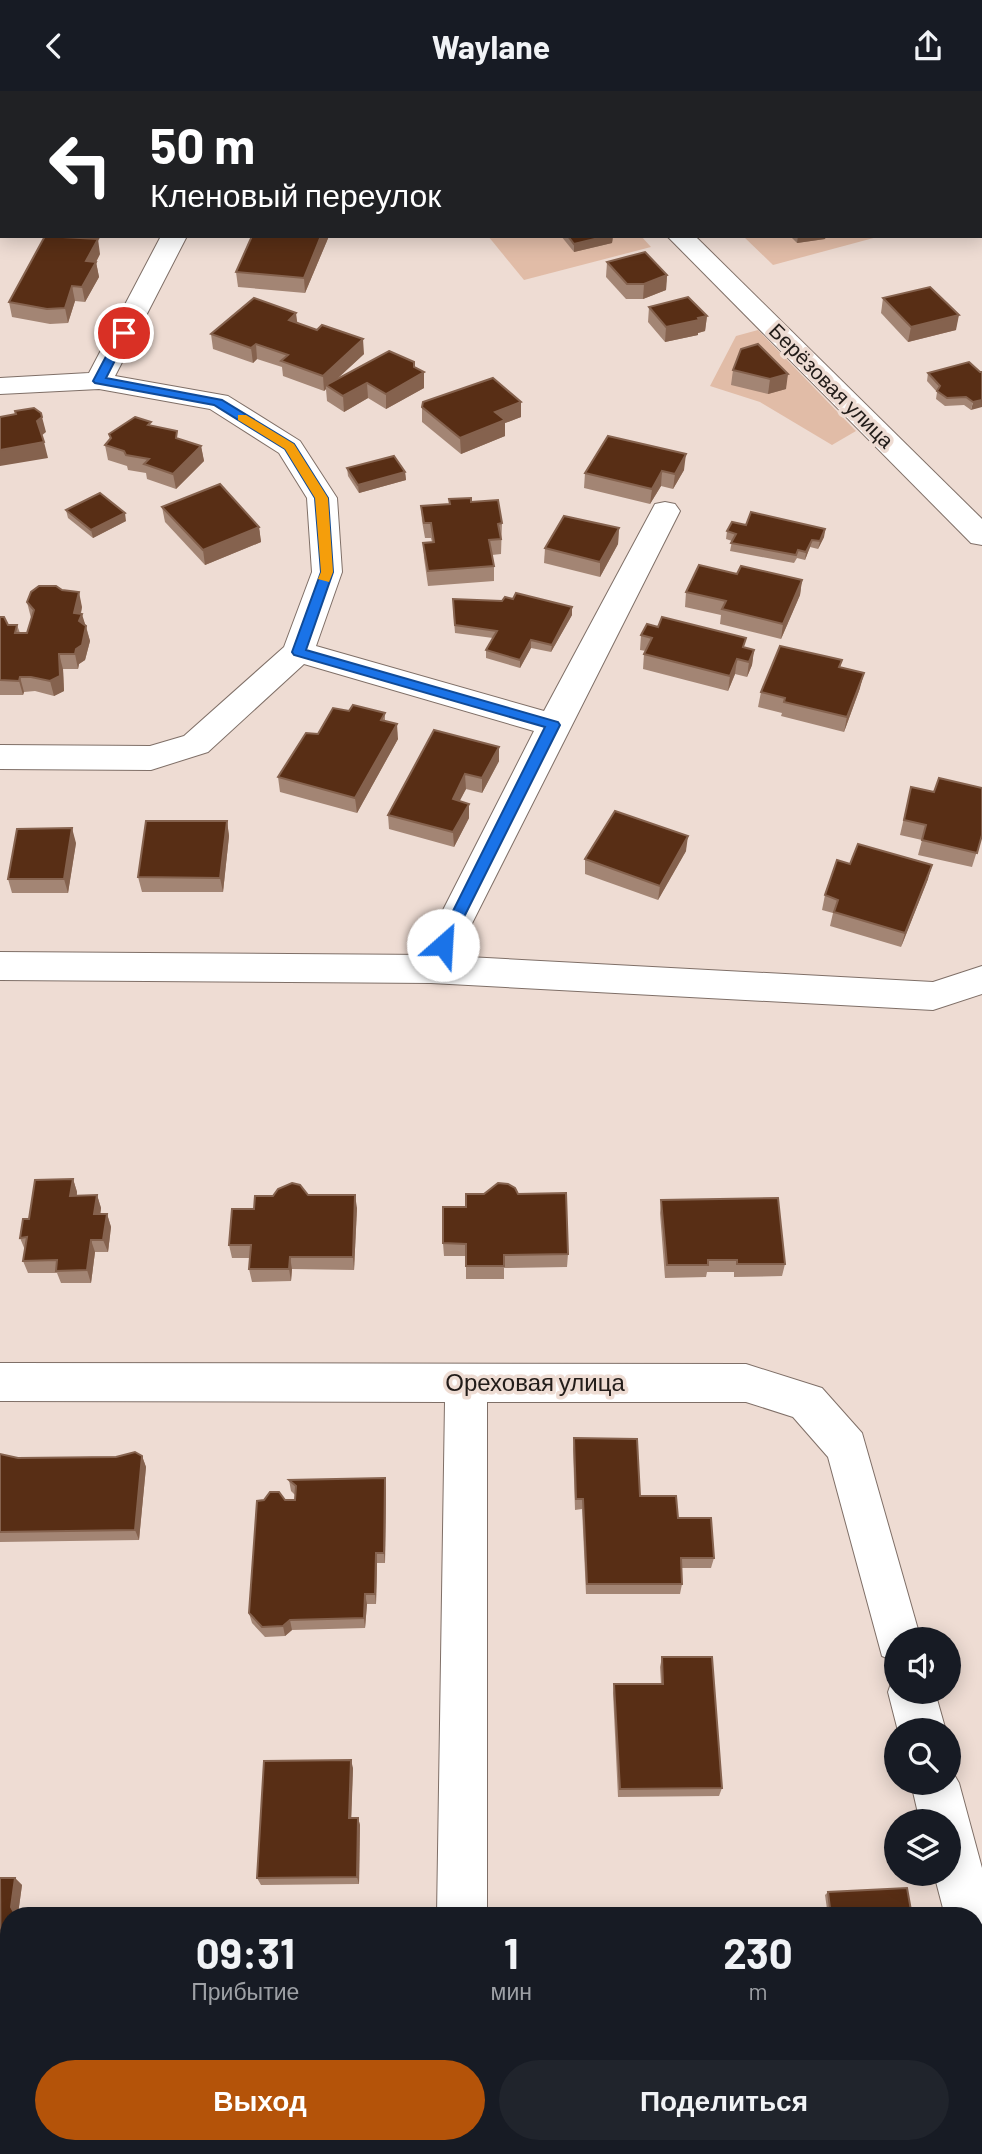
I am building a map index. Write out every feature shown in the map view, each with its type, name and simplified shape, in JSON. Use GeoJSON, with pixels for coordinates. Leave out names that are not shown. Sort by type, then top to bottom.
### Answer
{"type":"FeatureCollection","features":[{"type":"Feature","properties":{"kind":"street"},"geometry":{"type":"LineString","coordinates":[[99,381],[173,238]]}},
{"type":"Feature","properties":{"kind":"street","name":"Берёзовая улица"},"geometry":{"type":"LineString","coordinates":[[682,238],[982,536]]}},
{"type":"Feature","properties":{"kind":"street"},"geometry":{"type":"LineString","coordinates":[[0,386],[99,381],[218,402],[290,447],[321,498],[327,572],[298,652],[196,744],[151,758],[0,757]]}},
{"type":"Feature","properties":{"kind":"street"},"geometry":{"type":"LineString","coordinates":[[431,969],[553,725],[665,511]]}},
{"type":"Feature","properties":{"kind":"street"},"geometry":{"type":"LineString","coordinates":[[298,652],[553,725]]}},
{"type":"Feature","properties":{"kind":"street"},"geometry":{"type":"LineString","coordinates":[[0,966],[431,969],[933,996],[982,981]]}},
{"type":"Feature","properties":{"kind":"street","name":"Ореховая улица"},"geometry":{"type":"LineString","coordinates":[[0,1382],[746,1383],[807,1402],[847,1447],[895,1627]]}},
{"type":"Feature","properties":{"kind":"street"},"geometry":{"type":"LineString","coordinates":[[462,1907],[466,1383]]}},
{"type":"Feature","properties":{"kind":"street"},"geometry":{"type":"LineString","coordinates":[[961,1882],[968,1907]]}},
{"type":"Feature","properties":{"kind":"shaded area"},"geometry":{"type":"Polygon","coordinates":[[[490,238],[643,238],[651,247],[524,280],[490,238]]]}},
{"type":"Feature","properties":{"kind":"shaded area"},"geometry":{"type":"Polygon","coordinates":[[[745,238],[874,238],[773,265],[745,238]]]}},
{"type":"Feature","properties":{"kind":"shaded area"},"geometry":{"type":"Polygon","coordinates":[[[758,330],[856,431],[832,445],[760,402],[710,386],[736,336],[758,330]]]}},
{"type":"Feature","properties":{"kind":"building"},"geometry":{"type":"Polygon","coordinates":[[[44,238],[98,239],[86,261],[96,262],[82,287],[72,286],[65,308],[47,309],[9,302],[44,238]]]}},
{"type":"Feature","properties":{"kind":"building"},"geometry":{"type":"Polygon","coordinates":[[[251,238],[320,238],[304,278],[236,272],[251,238]]]}},
{"type":"Feature","properties":{"kind":"building"},"geometry":{"type":"Polygon","coordinates":[[[570,238],[599,238],[574,244],[570,238]]]}},
{"type":"Feature","properties":{"kind":"building"},"geometry":{"type":"Polygon","coordinates":[[[645,252],[667,275],[644,284],[627,284],[607,262],[645,252]]]}},
{"type":"Feature","properties":{"kind":"building"},"geometry":{"type":"Polygon","coordinates":[[[930,287],[959,315],[911,327],[883,298],[930,287]]]}},
{"type":"Feature","properties":{"kind":"building"},"geometry":{"type":"Polygon","coordinates":[[[688,297],[707,316],[666,327],[649,307],[688,297]]]}},
{"type":"Feature","properties":{"kind":"building"},"geometry":{"type":"Polygon","coordinates":[[[254,298],[296,313],[289,320],[317,330],[322,325],[363,339],[323,376],[281,361],[288,355],[256,344],[251,348],[211,334],[254,298]]]}},
{"type":"Feature","properties":{"kind":"building"},"geometry":{"type":"Polygon","coordinates":[[[758,344],[788,374],[770,379],[733,370],[741,349],[758,344]]]}},
{"type":"Feature","properties":{"kind":"building"},"geometry":{"type":"Polygon","coordinates":[[[389,351],[414,362],[414,367],[424,372],[386,394],[367,383],[343,396],[326,385],[389,351]]]}},
{"type":"Feature","properties":{"kind":"building"},"geometry":{"type":"Polygon","coordinates":[[[969,362],[982,372],[982,400],[973,402],[966,397],[947,398],[937,391],[940,386],[928,373],[969,362]]]}},
{"type":"Feature","properties":{"kind":"building"},"geometry":{"type":"Polygon","coordinates":[[[493,378],[521,402],[495,412],[505,420],[460,438],[422,407],[423,402],[493,378]]]}},
{"type":"Feature","properties":{"kind":"building"},"geometry":{"type":"Polygon","coordinates":[[[34,408],[41,413],[42,417],[37,421],[44,442],[0,450],[0,417],[34,408]]]}},
{"type":"Feature","properties":{"kind":"building"},"geometry":{"type":"Polygon","coordinates":[[[135,417],[151,422],[148,425],[177,431],[176,438],[201,446],[173,474],[144,464],[149,459],[126,455],[124,451],[105,445],[111,438],[109,434],[135,417]]]}},
{"type":"Feature","properties":{"kind":"building"},"geometry":{"type":"Polygon","coordinates":[[[608,436],[686,454],[675,474],[662,471],[652,489],[585,473],[608,436]]]}},
{"type":"Feature","properties":{"kind":"building"},"geometry":{"type":"Polygon","coordinates":[[[394,456],[405,472],[358,485],[347,468],[394,456]]]}},
{"type":"Feature","properties":{"kind":"building"},"geometry":{"type":"Polygon","coordinates":[[[220,484],[259,527],[203,550],[162,507],[220,484]]]}},
{"type":"Feature","properties":{"kind":"building"},"geometry":{"type":"Polygon","coordinates":[[[100,493],[125,513],[91,530],[66,510],[100,493]]]}},
{"type":"Feature","properties":{"kind":"building"},"geometry":{"type":"Polygon","coordinates":[[[471,498],[471,502],[498,500],[502,523],[498,524],[501,539],[489,540],[494,566],[428,571],[423,543],[434,542],[431,523],[424,523],[421,506],[450,504],[449,499],[471,498]]]}},
{"type":"Feature","properties":{"kind":"building"},"geometry":{"type":"Polygon","coordinates":[[[751,512],[825,529],[820,541],[812,540],[806,552],[798,550],[796,555],[731,543],[736,534],[727,531],[732,522],[746,525],[751,512]]]}},
{"type":"Feature","properties":{"kind":"building"},"geometry":{"type":"Polygon","coordinates":[[[564,516],[619,528],[600,562],[545,548],[564,516]]]}},
{"type":"Feature","properties":{"kind":"building"},"geometry":{"type":"Polygon","coordinates":[[[699,565],[737,574],[741,566],[802,580],[783,624],[722,609],[726,601],[686,592],[699,565]]]}},
{"type":"Feature","properties":{"kind":"building"},"geometry":{"type":"Polygon","coordinates":[[[39,586],[56,586],[62,590],[79,592],[74,613],[82,614],[79,621],[86,626],[82,645],[76,649],[75,654],[59,654],[60,676],[50,681],[31,677],[20,677],[19,681],[0,680],[0,617],[4,617],[8,625],[17,625],[15,633],[27,633],[34,610],[27,602],[31,592],[39,586]]]}},
{"type":"Feature","properties":{"kind":"building"},"geometry":{"type":"Polygon","coordinates":[[[516,593],[572,607],[552,645],[531,640],[520,660],[486,650],[497,631],[455,625],[453,599],[502,601],[505,597],[513,599],[516,593]]]}},
{"type":"Feature","properties":{"kind":"building"},"geometry":{"type":"Polygon","coordinates":[[[662,617],[746,638],[743,647],[754,650],[749,662],[737,659],[730,676],[644,654],[652,638],[641,635],[647,624],[658,627],[662,617]]]}},
{"type":"Feature","properties":{"kind":"building"},"geometry":{"type":"Polygon","coordinates":[[[780,646],[842,660],[839,667],[864,673],[847,717],[784,702],[785,698],[761,692],[780,646]]]}},
{"type":"Feature","properties":{"kind":"building"},"geometry":{"type":"Polygon","coordinates":[[[353,705],[385,713],[381,720],[397,724],[355,798],[278,777],[306,733],[318,734],[333,708],[349,711],[353,705]]]}},
{"type":"Feature","properties":{"kind":"building"},"geometry":{"type":"Polygon","coordinates":[[[434,730],[499,747],[482,778],[465,774],[453,799],[469,804],[453,832],[388,815],[434,730]]]}},
{"type":"Feature","properties":{"kind":"building"},"geometry":{"type":"Polygon","coordinates":[[[939,778],[982,788],[982,835],[977,853],[922,840],[926,825],[904,820],[911,787],[934,792],[939,778]]]}},
{"type":"Feature","properties":{"kind":"building"},"geometry":{"type":"Polygon","coordinates":[[[615,811],[688,836],[660,886],[585,859],[615,811]]]}},
{"type":"Feature","properties":{"kind":"building"},"geometry":{"type":"Polygon","coordinates":[[[146,821],[227,821],[220,878],[138,877],[146,821]]]}},
{"type":"Feature","properties":{"kind":"building"},"geometry":{"type":"Polygon","coordinates":[[[72,828],[64,879],[8,879],[17,829],[72,828]]]}},
{"type":"Feature","properties":{"kind":"building"},"geometry":{"type":"Polygon","coordinates":[[[858,844],[932,865],[905,933],[834,912],[838,900],[825,895],[837,860],[850,864],[858,844]]]}},
{"type":"Feature","properties":{"kind":"building"},"geometry":{"type":"Polygon","coordinates":[[[73,1179],[70,1196],[97,1195],[94,1214],[107,1214],[103,1240],[91,1240],[87,1270],[56,1271],[57,1260],[23,1261],[27,1237],[20,1238],[23,1219],[29,1219],[35,1180],[73,1179]]]}},
{"type":"Feature","properties":{"kind":"building"},"geometry":{"type":"Polygon","coordinates":[[[292,1183],[300,1185],[308,1195],[355,1195],[353,1257],[290,1257],[289,1269],[249,1269],[251,1245],[229,1245],[232,1209],[254,1209],[255,1196],[273,1196],[278,1189],[292,1183]]]}},
{"type":"Feature","properties":{"kind":"building"},"geometry":{"type":"Polygon","coordinates":[[[498,1183],[508,1184],[515,1188],[518,1194],[566,1193],[568,1254],[504,1255],[504,1266],[466,1266],[466,1244],[443,1243],[443,1207],[466,1207],[466,1194],[484,1194],[498,1183]]]}},
{"type":"Feature","properties":{"kind":"building"},"geometry":{"type":"Polygon","coordinates":[[[778,1198],[785,1264],[737,1264],[737,1260],[708,1260],[708,1265],[667,1265],[661,1200],[778,1198]]]}},
{"type":"Feature","properties":{"kind":"building"},"geometry":{"type":"Polygon","coordinates":[[[574,1438],[637,1439],[640,1496],[676,1496],[678,1518],[711,1518],[714,1558],[681,1558],[682,1584],[587,1584],[583,1499],[576,1499],[574,1438]]]}},
{"type":"Feature","properties":{"kind":"building"},"geometry":{"type":"Polygon","coordinates":[[[135,1452],[142,1456],[135,1530],[0,1532],[0,1454],[18,1458],[116,1457],[135,1452]]]}},
{"type":"Feature","properties":{"kind":"building"},"geometry":{"type":"Polygon","coordinates":[[[385,1478],[384,1553],[376,1553],[375,1594],[365,1594],[364,1618],[290,1620],[283,1626],[262,1627],[249,1613],[257,1501],[264,1500],[270,1492],[279,1492],[285,1500],[295,1500],[296,1486],[289,1480],[385,1478]]]}},
{"type":"Feature","properties":{"kind":"building"},"geometry":{"type":"Polygon","coordinates":[[[662,1657],[712,1657],[722,1788],[620,1789],[614,1684],[663,1684],[662,1657]]]}},
{"type":"Feature","properties":{"kind":"building"},"geometry":{"type":"Polygon","coordinates":[[[351,1760],[349,1818],[358,1818],[357,1877],[257,1878],[264,1761],[351,1760]]]}},
{"type":"Feature","properties":{"kind":"building"},"geometry":{"type":"Polygon","coordinates":[[[0,1878],[15,1878],[11,1907],[0,1907],[0,1878]]]}},
{"type":"Feature","properties":{"kind":"building"},"geometry":{"type":"Polygon","coordinates":[[[907,1888],[910,1907],[830,1907],[828,1892],[907,1888]]]}},
{"type":"Feature","properties":{"kind":"slow traffic"},"geometry":{"type":"LineString","coordinates":[[242,417],[290,447],[321,498],[327,572],[325,579]]}},
{"type":"Feature","properties":{"kind":"route"},"geometry":{"type":"LineString","coordinates":[[124,333],[99,381],[218,402],[290,447],[321,498],[327,572],[298,652],[553,725],[443,945]]}}]}
